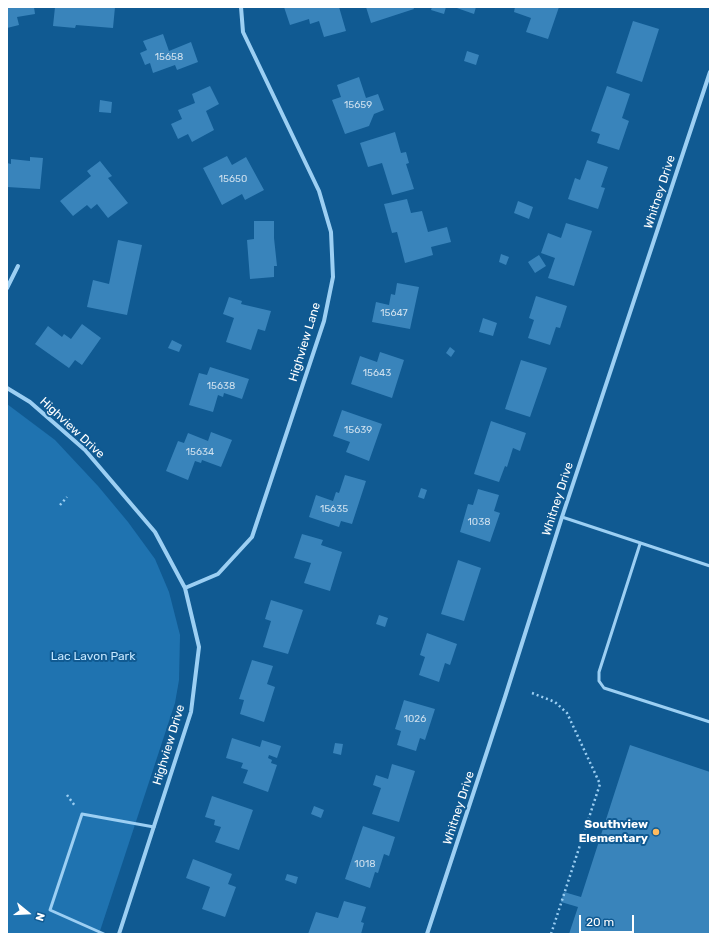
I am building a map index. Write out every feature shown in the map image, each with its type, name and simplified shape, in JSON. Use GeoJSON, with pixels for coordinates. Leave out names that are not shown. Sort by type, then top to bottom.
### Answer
{"type":"FeatureCollection","features":[{"type":"Feature","properties":{"kind":"street","name":"Highview Lane"},"geometry":{"type":"LineString","coordinates":[[185,588],[218,574],[252,537],[324,320],[332,276],[331,232],[320,192],[243,32],[241,7]]}},
{"type":"Feature","properties":{"kind":"street","name":"Whitney Drive"},"geometry":{"type":"LineString","coordinates":[[427,934],[486,756],[562,517],[710,72]]}},
{"type":"Feature","properties":{"kind":"street"},"geometry":{"type":"LineString","coordinates":[[7,288],[18,266]]}},
{"type":"Feature","properties":{"kind":"street","name":"Highview Drive"},"geometry":{"type":"LineString","coordinates":[[7,388],[30,402],[85,450],[155,532],[185,588],[199,648],[191,712],[119,934]]}},
{"type":"Feature","properties":{"kind":"lane"},"geometry":{"type":"LineString","coordinates":[[562,517],[710,566]]}},
{"type":"Feature","properties":{"kind":"lane"},"geometry":{"type":"LineString","coordinates":[[640,544],[599,672],[599,681],[604,688],[710,722]]}},
{"type":"Feature","properties":{"kind":"lane"},"geometry":{"type":"LineString","coordinates":[[104,934],[50,910],[82,814],[154,827]]}},
{"type":"Feature","properties":{"kind":"path"},"geometry":{"type":"LineString","coordinates":[[60,505],[67,497]]}},
{"type":"Feature","properties":{"kind":"path"},"geometry":{"type":"LineString","coordinates":[[532,692],[555,702],[567,713],[600,784],[551,934]]}},
{"type":"Feature","properties":{"kind":"green space","name":"Lac Lavon Park"},"geometry":{"type":"Polygon","coordinates":[[[7,404],[55,440],[98,486],[128,522],[155,559],[169,592],[180,635],[179,680],[175,703],[99,934],[7,934],[7,404]]]}},
{"type":"Feature","properties":{"kind":"building"},"geometry":{"type":"Polygon","coordinates":[[[7,7],[34,7],[35,14],[17,17],[19,25],[7,28],[7,7]]]}},
{"type":"Feature","properties":{"kind":"building"},"geometry":{"type":"Polygon","coordinates":[[[55,7],[115,7],[113,28],[76,25],[75,28],[53,26],[55,7]]]}},
{"type":"Feature","properties":{"kind":"building"},"geometry":{"type":"Polygon","coordinates":[[[284,7],[339,7],[346,31],[324,37],[319,21],[310,24],[309,19],[290,25],[284,7]]]}},
{"type":"Feature","properties":{"kind":"building"},"geometry":{"type":"Polygon","coordinates":[[[366,7],[413,7],[414,9],[371,23],[366,7]]]}},
{"type":"Feature","properties":{"kind":"building"},"geometry":{"type":"Polygon","coordinates":[[[432,7],[446,7],[444,14],[431,10],[432,7]]]}},
{"type":"Feature","properties":{"kind":"building"},"geometry":{"type":"Polygon","coordinates":[[[454,7],[476,7],[474,14],[454,7]]]}},
{"type":"Feature","properties":{"kind":"building"},"geometry":{"type":"Polygon","coordinates":[[[515,7],[559,7],[548,39],[526,32],[531,18],[514,12],[515,7]]]}},
{"type":"Feature","properties":{"kind":"building"},"geometry":{"type":"Polygon","coordinates":[[[633,21],[659,29],[642,82],[616,73],[633,21]]]}},
{"type":"Feature","properties":{"kind":"building"},"geometry":{"type":"Polygon","coordinates":[[[163,34],[169,51],[191,42],[198,62],[177,70],[175,65],[153,73],[150,63],[145,65],[140,53],[147,50],[143,41],[163,34]]]}},
{"type":"Feature","properties":{"kind":"building"},"geometry":{"type":"Polygon","coordinates":[[[467,51],[479,55],[476,65],[464,61],[467,51]]]}},
{"type":"Feature","properties":{"kind":"building"},"geometry":{"type":"Polygon","coordinates":[[[359,77],[366,98],[378,94],[384,110],[374,114],[369,126],[345,134],[332,100],[341,97],[337,85],[359,77]]]}},
{"type":"Feature","properties":{"kind":"building"},"geometry":{"type":"Polygon","coordinates":[[[210,86],[219,104],[206,111],[214,130],[192,142],[188,134],[178,139],[171,124],[182,119],[178,110],[195,103],[192,94],[210,86]]]}},
{"type":"Feature","properties":{"kind":"building"},"geometry":{"type":"Polygon","coordinates":[[[607,86],[630,94],[622,118],[629,121],[619,150],[597,143],[600,134],[591,131],[607,86]]]}},
{"type":"Feature","properties":{"kind":"building"},"geometry":{"type":"Polygon","coordinates":[[[100,100],[112,102],[111,113],[99,112],[100,100]]]}},
{"type":"Feature","properties":{"kind":"building"},"geometry":{"type":"Polygon","coordinates":[[[395,132],[401,153],[406,152],[409,163],[406,164],[414,189],[392,195],[382,163],[368,167],[360,143],[395,132]]]}},
{"type":"Feature","properties":{"kind":"building"},"geometry":{"type":"Polygon","coordinates":[[[227,156],[232,165],[246,157],[264,190],[245,200],[242,194],[222,205],[203,168],[227,156]]]}},
{"type":"Feature","properties":{"kind":"building"},"geometry":{"type":"Polygon","coordinates":[[[30,157],[43,158],[40,189],[7,187],[7,163],[11,164],[11,159],[30,161],[30,157]]]}},
{"type":"Feature","properties":{"kind":"building"},"geometry":{"type":"Polygon","coordinates":[[[587,160],[608,167],[601,187],[605,188],[598,209],[568,199],[575,178],[580,180],[587,160]]]}},
{"type":"Feature","properties":{"kind":"building"},"geometry":{"type":"Polygon","coordinates":[[[100,161],[112,176],[108,178],[128,203],[108,218],[97,204],[91,209],[87,205],[73,216],[60,201],[91,176],[87,171],[100,161]]]}},
{"type":"Feature","properties":{"kind":"building"},"geometry":{"type":"Polygon","coordinates":[[[407,199],[411,213],[422,211],[428,232],[447,227],[451,242],[431,247],[433,255],[405,263],[397,232],[392,233],[384,204],[407,199]]]}},
{"type":"Feature","properties":{"kind":"building"},"geometry":{"type":"Polygon","coordinates":[[[518,201],[533,207],[529,219],[514,213],[518,201]]]}},
{"type":"Feature","properties":{"kind":"building"},"geometry":{"type":"Polygon","coordinates":[[[254,221],[274,221],[277,266],[274,266],[274,277],[250,279],[247,240],[254,239],[254,221]]]}},
{"type":"Feature","properties":{"kind":"building"},"geometry":{"type":"Polygon","coordinates":[[[566,223],[592,231],[574,286],[548,278],[555,258],[541,253],[548,233],[561,238],[566,223]]]}},
{"type":"Feature","properties":{"kind":"building"},"geometry":{"type":"Polygon","coordinates":[[[118,240],[142,245],[127,315],[87,307],[93,280],[109,284],[118,240]]]}},
{"type":"Feature","properties":{"kind":"building"},"geometry":{"type":"Polygon","coordinates":[[[501,254],[509,257],[506,265],[499,262],[501,254]]]}},
{"type":"Feature","properties":{"kind":"building"},"geometry":{"type":"Polygon","coordinates":[[[539,255],[546,266],[535,273],[528,262],[539,255]]]}},
{"type":"Feature","properties":{"kind":"building"},"geometry":{"type":"Polygon","coordinates":[[[397,283],[419,287],[410,329],[372,322],[376,302],[389,305],[391,294],[395,295],[397,283]]]}},
{"type":"Feature","properties":{"kind":"building"},"geometry":{"type":"Polygon","coordinates":[[[536,296],[567,306],[560,328],[556,327],[550,345],[528,338],[534,320],[529,318],[536,296]]]}},
{"type":"Feature","properties":{"kind":"building"},"geometry":{"type":"Polygon","coordinates":[[[229,297],[242,301],[241,304],[271,311],[265,331],[258,329],[251,350],[226,342],[234,318],[223,314],[229,297]]]}},
{"type":"Feature","properties":{"kind":"building"},"geometry":{"type":"Polygon","coordinates":[[[483,318],[497,323],[493,336],[479,332],[483,318]]]}},
{"type":"Feature","properties":{"kind":"building"},"geometry":{"type":"Polygon","coordinates":[[[82,324],[101,338],[82,365],[75,360],[69,368],[35,344],[48,326],[62,337],[64,334],[71,339],[82,324]]]}},
{"type":"Feature","properties":{"kind":"building"},"geometry":{"type":"Polygon","coordinates":[[[172,340],[182,345],[179,352],[168,348],[172,340]]]}},
{"type":"Feature","properties":{"kind":"building"},"geometry":{"type":"Polygon","coordinates":[[[450,347],[455,351],[451,357],[446,353],[450,347]]]}},
{"type":"Feature","properties":{"kind":"building"},"geometry":{"type":"Polygon","coordinates":[[[380,352],[404,360],[392,398],[351,384],[360,356],[377,362],[380,352]]]}},
{"type":"Feature","properties":{"kind":"building"},"geometry":{"type":"Polygon","coordinates":[[[521,360],[547,368],[530,417],[505,409],[521,360]]]}},
{"type":"Feature","properties":{"kind":"building"},"geometry":{"type":"Polygon","coordinates":[[[210,367],[249,379],[242,399],[224,393],[223,397],[218,395],[213,412],[189,405],[199,373],[207,375],[210,367]]]}},
{"type":"Feature","properties":{"kind":"building"},"geometry":{"type":"Polygon","coordinates":[[[342,410],[382,424],[369,461],[346,452],[350,442],[333,436],[342,410]]]}},
{"type":"Feature","properties":{"kind":"building"},"geometry":{"type":"Polygon","coordinates":[[[491,421],[526,433],[520,451],[513,448],[507,467],[505,466],[499,482],[474,474],[491,421]]]}},
{"type":"Feature","properties":{"kind":"building"},"geometry":{"type":"Polygon","coordinates":[[[211,432],[232,440],[221,467],[202,460],[201,463],[195,461],[188,480],[166,471],[178,441],[184,443],[188,433],[208,441],[211,432]]]}},
{"type":"Feature","properties":{"kind":"building"},"geometry":{"type":"Polygon","coordinates":[[[345,475],[366,481],[352,524],[341,521],[339,527],[309,517],[316,495],[333,501],[336,492],[339,493],[345,475]]]}},
{"type":"Feature","properties":{"kind":"building"},"geometry":{"type":"Polygon","coordinates":[[[421,488],[427,490],[424,499],[418,497],[421,488]]]}},
{"type":"Feature","properties":{"kind":"building"},"geometry":{"type":"Polygon","coordinates":[[[478,489],[499,495],[494,511],[500,513],[490,542],[460,532],[468,504],[473,505],[478,489]]]}},
{"type":"Feature","properties":{"kind":"building"},"geometry":{"type":"Polygon","coordinates":[[[302,534],[323,540],[321,545],[342,552],[330,591],[304,583],[311,563],[294,558],[302,534]]]}},
{"type":"Feature","properties":{"kind":"building"},"geometry":{"type":"Polygon","coordinates":[[[458,560],[481,568],[464,621],[441,614],[458,560]]]}},
{"type":"Feature","properties":{"kind":"building"},"geometry":{"type":"Polygon","coordinates":[[[271,600],[303,610],[288,654],[263,647],[271,621],[265,619],[271,600]]]}},
{"type":"Feature","properties":{"kind":"building"},"geometry":{"type":"Polygon","coordinates":[[[379,615],[388,618],[385,627],[376,624],[379,615]]]}},
{"type":"Feature","properties":{"kind":"building"},"geometry":{"type":"Polygon","coordinates":[[[427,633],[457,644],[450,665],[445,663],[439,682],[419,675],[425,657],[420,655],[427,633]]]}},
{"type":"Feature","properties":{"kind":"building"},"geometry":{"type":"Polygon","coordinates":[[[252,660],[273,666],[267,684],[275,687],[264,722],[240,714],[244,700],[239,699],[252,660]]]}},
{"type":"Feature","properties":{"kind":"building"},"geometry":{"type":"Polygon","coordinates":[[[404,700],[435,709],[425,740],[420,738],[416,751],[397,745],[401,731],[395,729],[404,700]]]}},
{"type":"Feature","properties":{"kind":"building"},"geometry":{"type":"Polygon","coordinates":[[[232,738],[260,747],[262,740],[281,746],[277,758],[269,755],[268,758],[272,760],[271,763],[277,765],[268,792],[243,783],[248,770],[241,768],[243,763],[226,758],[232,738]]]}},
{"type":"Feature","properties":{"kind":"building"},"geometry":{"type":"Polygon","coordinates":[[[335,743],[343,744],[341,755],[333,753],[335,743]]]}},
{"type":"Feature","properties":{"kind":"building","name":"Southview Elementary"},"geometry":{"type":"Polygon","coordinates":[[[630,745],[710,772],[710,934],[569,934],[578,907],[561,902],[564,892],[581,897],[630,745]]]}},
{"type":"Feature","properties":{"kind":"building"},"geometry":{"type":"Polygon","coordinates":[[[392,764],[415,771],[399,822],[372,814],[381,788],[373,785],[376,775],[388,779],[392,764]]]}},
{"type":"Feature","properties":{"kind":"building"},"geometry":{"type":"Polygon","coordinates":[[[212,796],[253,810],[239,850],[215,842],[221,827],[214,825],[215,820],[205,817],[212,796]]]}},
{"type":"Feature","properties":{"kind":"building"},"geometry":{"type":"Polygon","coordinates":[[[314,806],[324,810],[321,818],[311,814],[314,806]]]}},
{"type":"Feature","properties":{"kind":"building"},"geometry":{"type":"Polygon","coordinates":[[[363,826],[395,837],[389,856],[384,854],[378,873],[375,872],[370,888],[345,879],[363,826]]]}},
{"type":"Feature","properties":{"kind":"building"},"geometry":{"type":"Polygon","coordinates":[[[193,859],[232,874],[228,884],[236,887],[225,917],[202,909],[210,887],[186,878],[193,859]]]}},
{"type":"Feature","properties":{"kind":"building"},"geometry":{"type":"Polygon","coordinates":[[[287,874],[298,877],[296,884],[285,880],[287,874]]]}},
{"type":"Feature","properties":{"kind":"building"},"geometry":{"type":"Polygon","coordinates":[[[344,901],[366,907],[361,922],[364,923],[361,934],[308,934],[316,912],[338,918],[344,901]]]}},
{"type":"Feature","properties":{"kind":"place","name":"Southview Elementary"},"geometry":{"type":"Point","coordinates":[656,832]}}]}
